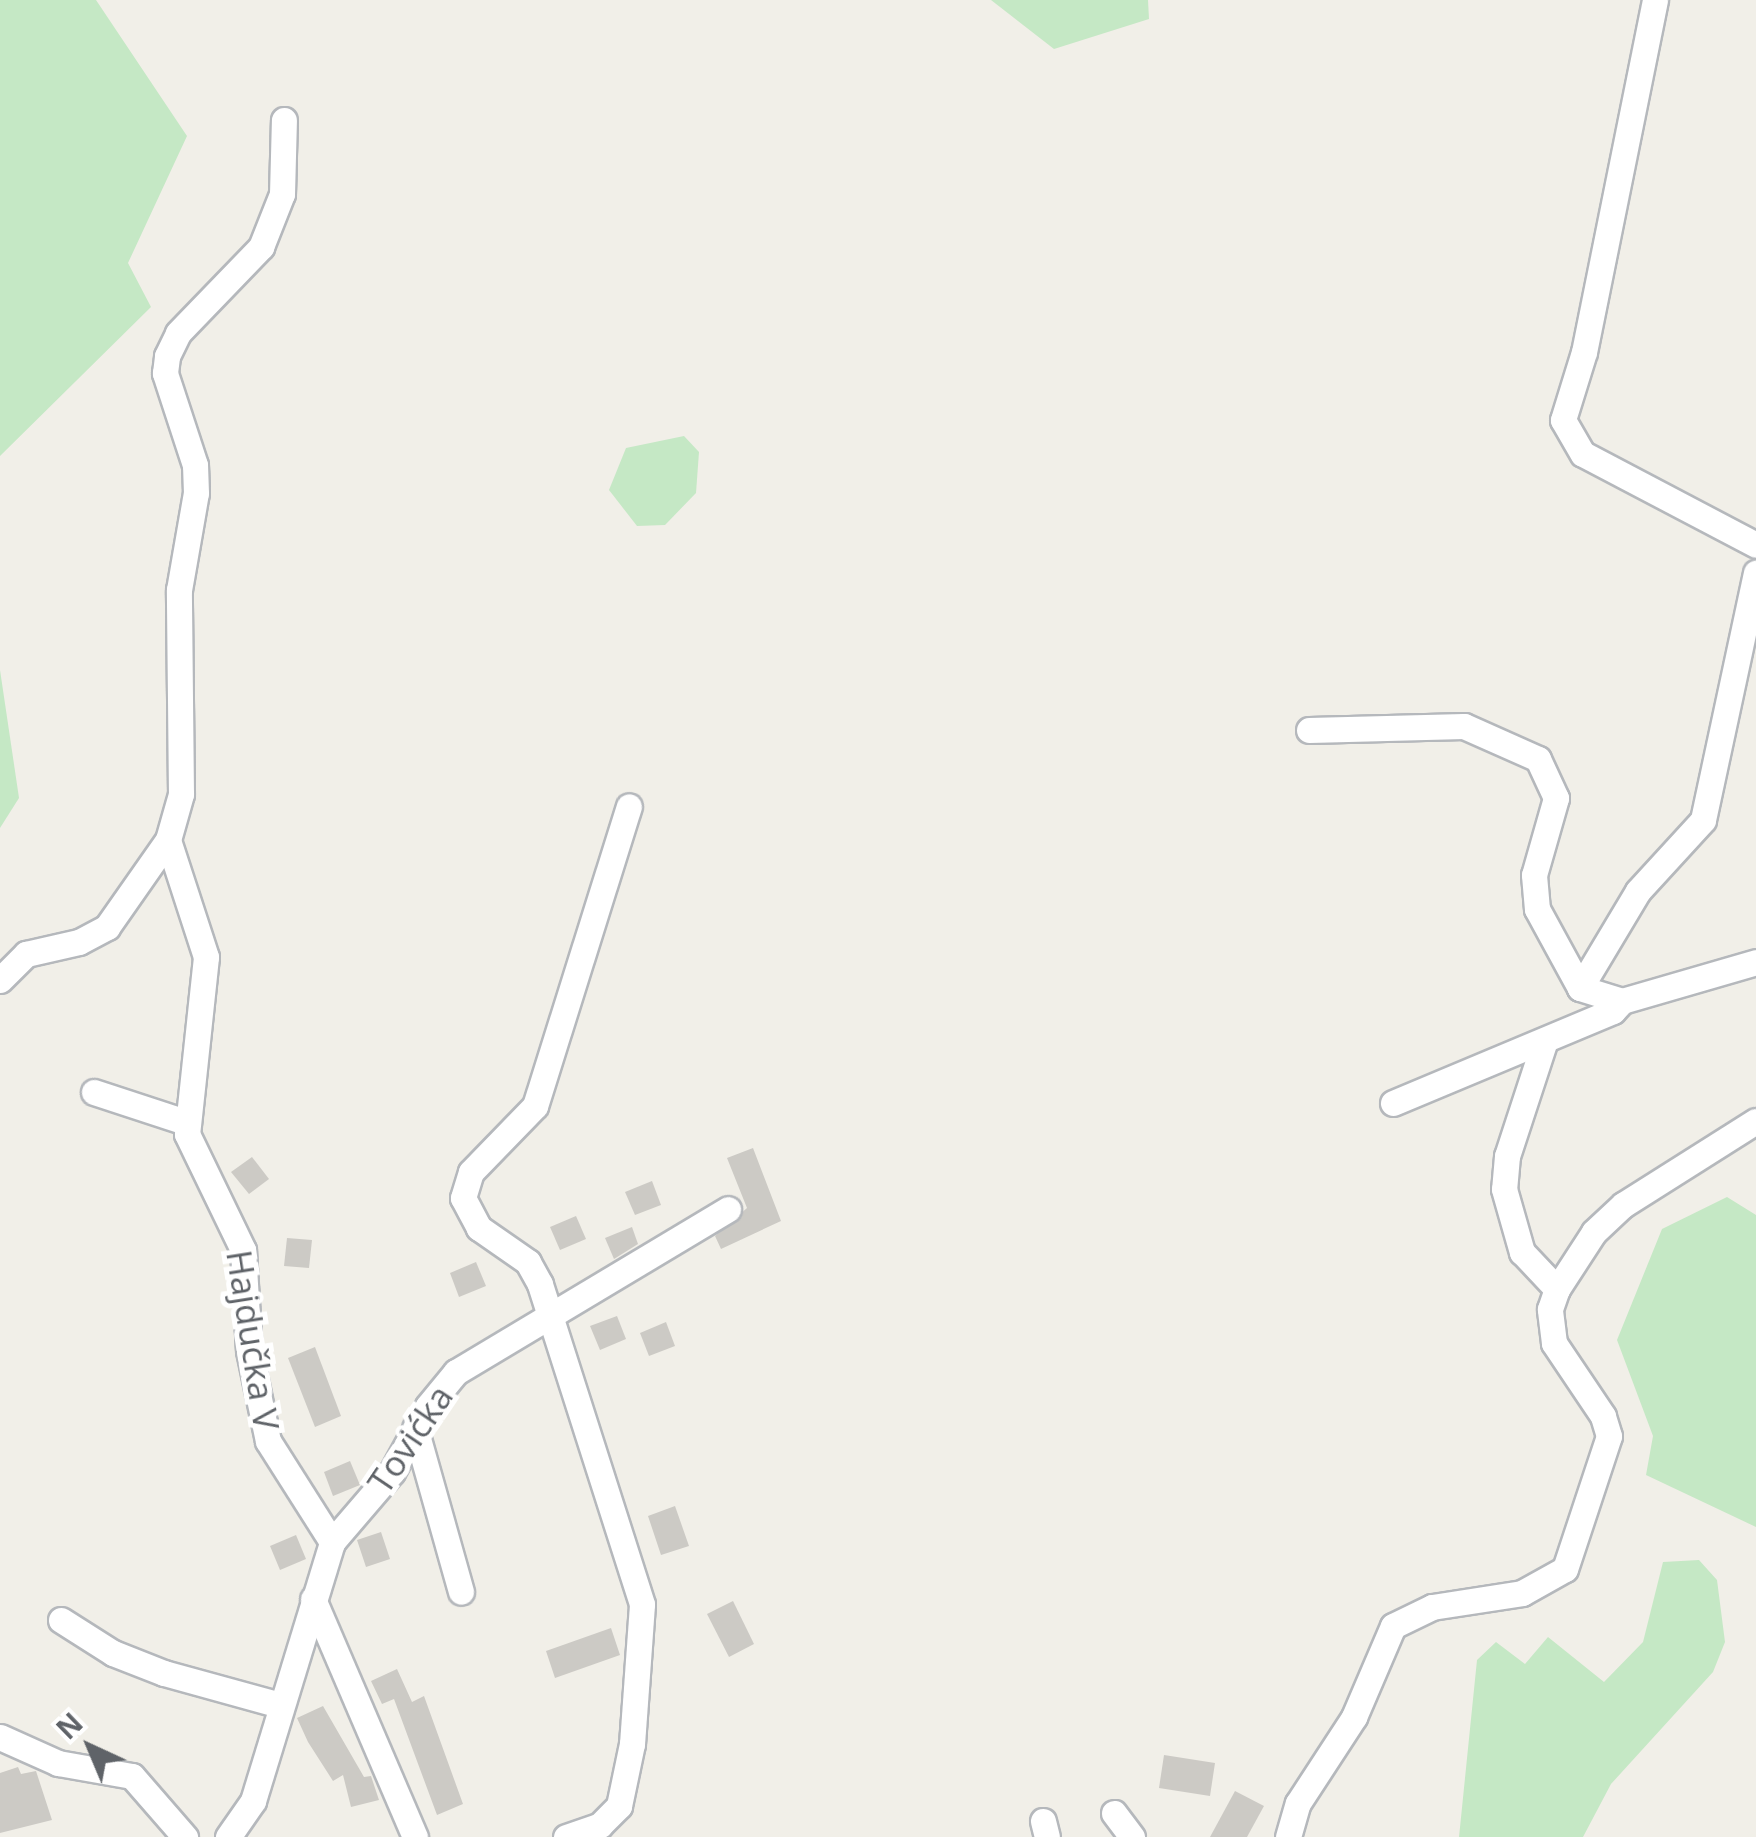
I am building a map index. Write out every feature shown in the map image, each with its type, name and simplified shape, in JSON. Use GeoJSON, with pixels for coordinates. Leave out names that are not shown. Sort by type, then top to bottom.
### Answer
{"type":"FeatureCollection","features":[{"type":"Feature","properties":{"kind":"street"},"geometry":{"type":"LineString","coordinates":[[1654,0],[1584,352],[1563,420],[1568,438],[1584,454],[1756,545]]}},
{"type":"Feature","properties":{"kind":"street"},"geometry":{"type":"LineString","coordinates":[[0,980],[26,954],[79,942],[107,926],[168,840],[181,794],[179,590],[196,493],[196,465],[165,373],[167,356],[178,334],[261,247],[282,194],[284,120]]}},
{"type":"Feature","properties":{"kind":"street"},"geometry":{"type":"LineString","coordinates":[[1580,988],[1638,891],[1688,843],[1702,820],[1756,572]]}},
{"type":"Feature","properties":{"kind":"street"},"geometry":{"type":"LineString","coordinates":[[1308,730],[1464,726],[1538,759],[1556,798],[1534,875],[1537,909],[1580,988],[1622,1001]]}},
{"type":"Feature","properties":{"kind":"street"},"geometry":{"type":"LineString","coordinates":[[566,1837],[600,1825],[620,1806],[632,1744],[634,1650],[644,1616],[528,1262],[478,1228],[464,1198],[470,1172],[535,1106],[629,806]]}},
{"type":"Feature","properties":{"kind":"street","name":"Hajdučka V"},"geometry":{"type":"LineString","coordinates":[[168,840],[206,957],[186,1122],[199,1166],[244,1250],[249,1351],[268,1441],[332,1542]]}},
{"type":"Feature","properties":{"kind":"street"},"geometry":{"type":"LineString","coordinates":[[1393,1103],[1545,1040],[1622,1001],[1756,962]]}},
{"type":"Feature","properties":{"kind":"street"},"geometry":{"type":"LineString","coordinates":[[1545,1040],[1507,1156],[1504,1188],[1522,1252],[1558,1289]]}},
{"type":"Feature","properties":{"kind":"street"},"geometry":{"type":"LineString","coordinates":[[94,1092],[186,1122]]}},
{"type":"Feature","properties":{"kind":"street"},"geometry":{"type":"LineString","coordinates":[[1288,1837],[1298,1803],[1354,1717],[1380,1645],[1407,1614],[1522,1594],[1564,1568],[1575,1551],[1609,1436],[1604,1416],[1554,1343],[1550,1309],[1558,1289],[1594,1232],[1622,1205],[1756,1121]]}},
{"type":"Feature","properties":{"kind":"street","name":"Tovićka"},"geometry":{"type":"LineString","coordinates":[[240,1831],[332,1542],[392,1472],[415,1428],[456,1372],[550,1320],[728,1209]]}},
{"type":"Feature","properties":{"kind":"street"},"geometry":{"type":"LineString","coordinates":[[415,1428],[460,1592]]}},
{"type":"Feature","properties":{"kind":"street"},"geometry":{"type":"LineString","coordinates":[[313,1599],[415,1837]]}},
{"type":"Feature","properties":{"kind":"street"},"geometry":{"type":"LineString","coordinates":[[61,1620],[113,1653],[164,1673],[280,1705]]}},
{"type":"Feature","properties":{"kind":"street"},"geometry":{"type":"LineString","coordinates":[[0,1737],[58,1764],[132,1776],[186,1837]]}},
{"type":"Feature","properties":{"kind":"street"},"geometry":{"type":"LineString","coordinates":[[1114,1812],[1132,1837]]}},
{"type":"Feature","properties":{"kind":"green space"},"geometry":{"type":"Polygon","coordinates":[[[0,0],[96,0],[187,136],[128,263],[151,307],[0,456],[0,0]]]}},
{"type":"Feature","properties":{"kind":"green space"},"geometry":{"type":"Polygon","coordinates":[[[991,0],[1148,0],[1149,19],[1054,49],[991,0]]]}},
{"type":"Feature","properties":{"kind":"green space"},"geometry":{"type":"Polygon","coordinates":[[[684,436],[699,452],[696,493],[665,525],[637,526],[609,490],[626,448],[684,436]]]}},
{"type":"Feature","properties":{"kind":"green space"},"geometry":{"type":"Polygon","coordinates":[[[0,670],[19,798],[0,828],[0,670]]]}},
{"type":"Feature","properties":{"kind":"green space"},"geometry":{"type":"Polygon","coordinates":[[[1727,1197],[1756,1215],[1756,1527],[1646,1475],[1653,1436],[1617,1340],[1662,1229],[1727,1197]]]}},
{"type":"Feature","properties":{"kind":"green space"},"geometry":{"type":"Polygon","coordinates":[[[1699,1560],[1717,1580],[1725,1642],[1713,1672],[1611,1784],[1583,1837],[1459,1837],[1477,1660],[1496,1642],[1525,1664],[1548,1637],[1604,1682],[1643,1642],[1663,1562],[1699,1560]]]}},
{"type":"Feature","properties":{"kind":"building"},"geometry":{"type":"Polygon","coordinates":[[[753,1148],[781,1221],[721,1249],[715,1236],[747,1208],[727,1158],[753,1148]]]}},
{"type":"Feature","properties":{"kind":"building"},"geometry":{"type":"Polygon","coordinates":[[[252,1157],[269,1179],[249,1194],[231,1172],[252,1157]]]}},
{"type":"Feature","properties":{"kind":"building"},"geometry":{"type":"Polygon","coordinates":[[[652,1181],[661,1205],[635,1215],[625,1192],[652,1181]]]}},
{"type":"Feature","properties":{"kind":"building"},"geometry":{"type":"Polygon","coordinates":[[[576,1216],[586,1239],[560,1250],[550,1227],[576,1216]]]}},
{"type":"Feature","properties":{"kind":"building"},"geometry":{"type":"Polygon","coordinates":[[[632,1227],[638,1244],[614,1259],[605,1238],[632,1227]]]}},
{"type":"Feature","properties":{"kind":"building"},"geometry":{"type":"Polygon","coordinates":[[[287,1238],[312,1240],[309,1268],[284,1266],[287,1238]]]}},
{"type":"Feature","properties":{"kind":"building"},"geometry":{"type":"Polygon","coordinates":[[[476,1262],[486,1286],[459,1297],[450,1273],[476,1262]]]}},
{"type":"Feature","properties":{"kind":"building"},"geometry":{"type":"Polygon","coordinates":[[[617,1316],[626,1339],[600,1350],[590,1326],[617,1316]]]}},
{"type":"Feature","properties":{"kind":"building"},"geometry":{"type":"Polygon","coordinates":[[[666,1322],[675,1346],[649,1356],[640,1333],[666,1322]]]}},
{"type":"Feature","properties":{"kind":"building"},"geometry":{"type":"Polygon","coordinates":[[[315,1347],[341,1416],[315,1427],[288,1358],[315,1347]]]}},
{"type":"Feature","properties":{"kind":"building"},"geometry":{"type":"Polygon","coordinates":[[[350,1461],[360,1485],[333,1496],[324,1472],[350,1461]]]}},
{"type":"Feature","properties":{"kind":"building"},"geometry":{"type":"Polygon","coordinates":[[[675,1506],[689,1546],[661,1555],[648,1516],[675,1506]]]}},
{"type":"Feature","properties":{"kind":"building"},"geometry":{"type":"Polygon","coordinates":[[[381,1532],[390,1559],[366,1567],[357,1540],[381,1532]]]}},
{"type":"Feature","properties":{"kind":"building"},"geometry":{"type":"Polygon","coordinates":[[[296,1535],[306,1559],[280,1570],[270,1546],[296,1535]]]}},
{"type":"Feature","properties":{"kind":"building"},"geometry":{"type":"Polygon","coordinates":[[[733,1601],[754,1644],[729,1657],[707,1614],[733,1601]]]}},
{"type":"Feature","properties":{"kind":"building"},"geometry":{"type":"Polygon","coordinates":[[[611,1628],[620,1655],[555,1678],[546,1651],[611,1628]]]}},
{"type":"Feature","properties":{"kind":"building"},"geometry":{"type":"Polygon","coordinates":[[[397,1669],[412,1702],[424,1696],[463,1804],[437,1815],[394,1699],[382,1704],[371,1681],[397,1669]]]}},
{"type":"Feature","properties":{"kind":"building"},"geometry":{"type":"Polygon","coordinates":[[[323,1706],[364,1777],[371,1776],[379,1800],[351,1807],[343,1775],[333,1781],[308,1742],[297,1718],[323,1706]]]}},
{"type":"Feature","properties":{"kind":"building"},"geometry":{"type":"Polygon","coordinates":[[[1164,1755],[1215,1763],[1210,1796],[1159,1788],[1164,1755]]]}},
{"type":"Feature","properties":{"kind":"building"},"geometry":{"type":"Polygon","coordinates":[[[18,1767],[21,1774],[36,1771],[52,1820],[0,1833],[0,1773],[18,1767]]]}},
{"type":"Feature","properties":{"kind":"building"},"geometry":{"type":"Polygon","coordinates":[[[1235,1791],[1264,1806],[1247,1837],[1210,1837],[1235,1791]]]}}]}
